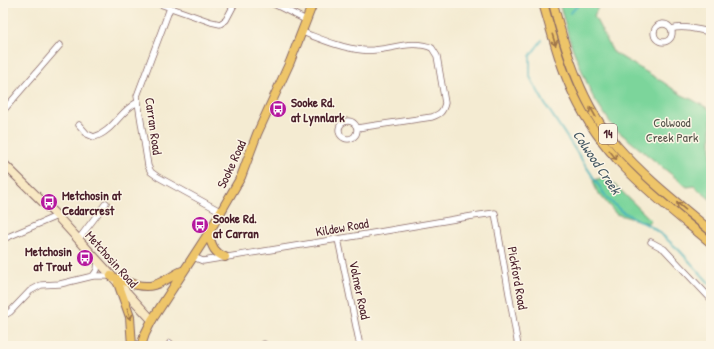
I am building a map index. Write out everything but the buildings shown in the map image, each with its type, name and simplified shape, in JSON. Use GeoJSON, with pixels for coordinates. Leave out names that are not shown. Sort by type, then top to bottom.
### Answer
{"type":"FeatureCollection","features":[{"type":"Feature","properties":{"kind":"main road","name":"Sooke Road"},"geometry":{"type":"LineString","coordinates":[[141,346],[152,320],[208,234],[241,177],[257,134],[290,62],[313,3]]}},
{"type":"Feature","properties":{"kind":"main road","name":"14"},"geometry":{"type":"LineString","coordinates":[[543,3],[568,80],[586,118],[599,138],[632,176],[711,243]]}},
{"type":"Feature","properties":{"kind":"main road","name":"14"},"geometry":{"type":"LineString","coordinates":[[553,3],[572,68],[582,91],[597,118],[616,145],[644,175],[711,231]]}},
{"type":"Feature","properties":{"kind":"main road","name":"Metchosin Road"},"geometry":{"type":"LineString","coordinates":[[3,163],[57,216],[152,320]]}},
{"type":"Feature","properties":{"kind":"main road"},"geometry":{"type":"LineString","coordinates":[[208,234],[217,254],[225,257]]}},
{"type":"Feature","properties":{"kind":"main road"},"geometry":{"type":"LineString","coordinates":[[111,276],[146,286],[154,285],[185,269]]}},
{"type":"Feature","properties":{"kind":"main road"},"geometry":{"type":"LineString","coordinates":[[118,283],[130,317],[132,346]]}},
{"type":"Feature","properties":{"kind":"street"},"geometry":{"type":"LineString","coordinates":[[157,3],[220,24],[226,20],[235,3]]}},
{"type":"Feature","properties":{"kind":"street"},"geometry":{"type":"LineString","coordinates":[[272,3],[306,20]]}},
{"type":"Feature","properties":{"kind":"street","name":"Carran Road"},"geometry":{"type":"LineString","coordinates":[[170,8],[137,96],[148,166],[151,172],[158,177],[220,211]]}},
{"type":"Feature","properties":{"kind":"street"},"geometry":{"type":"LineString","coordinates":[[671,30],[676,27],[711,32]]}},
{"type":"Feature","properties":{"kind":"street"},"geometry":{"type":"LineString","coordinates":[[302,32],[349,48],[363,50],[375,50],[419,44],[432,48],[437,56],[445,104],[443,110],[439,114],[432,117],[357,128]]}},
{"type":"Feature","properties":{"kind":"street"},"geometry":{"type":"LineString","coordinates":[[3,111],[60,45]]}},
{"type":"Feature","properties":{"kind":"street"},"geometry":{"type":"LineString","coordinates":[[79,125],[87,134],[94,137],[101,135],[131,105],[138,102]]}},
{"type":"Feature","properties":{"kind":"street"},"geometry":{"type":"LineString","coordinates":[[78,240],[106,203]]}},
{"type":"Feature","properties":{"kind":"street","name":"Kildew Road"},"geometry":{"type":"LineString","coordinates":[[193,257],[203,261],[495,213]]}},
{"type":"Feature","properties":{"kind":"street","name":"Pickford Road"},"geometry":{"type":"LineString","coordinates":[[495,213],[518,346]]}},
{"type":"Feature","properties":{"kind":"street"},"geometry":{"type":"LineString","coordinates":[[3,239],[57,216]]}},
{"type":"Feature","properties":{"kind":"street","name":"Volmer Road"},"geometry":{"type":"LineString","coordinates":[[338,239],[360,346]]}},
{"type":"Feature","properties":{"kind":"street"},"geometry":{"type":"LineString","coordinates":[[652,242],[664,249],[711,299]]}},
{"type":"Feature","properties":{"kind":"street"},"geometry":{"type":"LineString","coordinates":[[93,276],[97,270],[98,261]]}},
{"type":"Feature","properties":{"kind":"street"},"geometry":{"type":"LineString","coordinates":[[3,316],[10,312],[30,291],[41,285],[60,284],[93,276],[111,276]]}},
{"type":"Feature","properties":{"kind":"green space","name":"Colwood Creek Park"},"geometry":{"type":"Polygon","coordinates":[[[559,3],[600,3],[594,16],[613,52],[682,95],[711,110],[711,200],[694,186],[687,187],[614,128],[592,95],[572,47],[559,3]]]}},
{"type":"Feature","properties":{"kind":"green space"},"geometry":{"type":"Polygon","coordinates":[[[607,177],[651,220],[648,223],[616,214],[596,190],[593,180],[607,177]]]}},
{"type":"Feature","properties":{"kind":"waterway","name":"Colwood Creek"},"geometry":{"type":"LineString","coordinates":[[570,13],[581,3]]}},
{"type":"Feature","properties":{"kind":"waterway","name":"Colwood Creek"},"geometry":{"type":"LineString","coordinates":[[542,40],[530,56],[530,77],[545,104],[607,198],[621,211],[650,226],[662,235],[679,250],[711,285]]}},
{"type":"Feature","properties":{"kind":"place","name":"Sooke Rd. at Lynnlark"},"geometry":{"type":"Point","coordinates":[278,109]}},
{"type":"Feature","properties":{"kind":"place","name":"Metchosin at Cedarcrest"},"geometry":{"type":"Point","coordinates":[49,202]}},
{"type":"Feature","properties":{"kind":"place","name":"Sooke Rd. at Carran"},"geometry":{"type":"Point","coordinates":[200,225]}},
{"type":"Feature","properties":{"kind":"place","name":"Metchosin at Trout"},"geometry":{"type":"Point","coordinates":[85,258]}}]}
